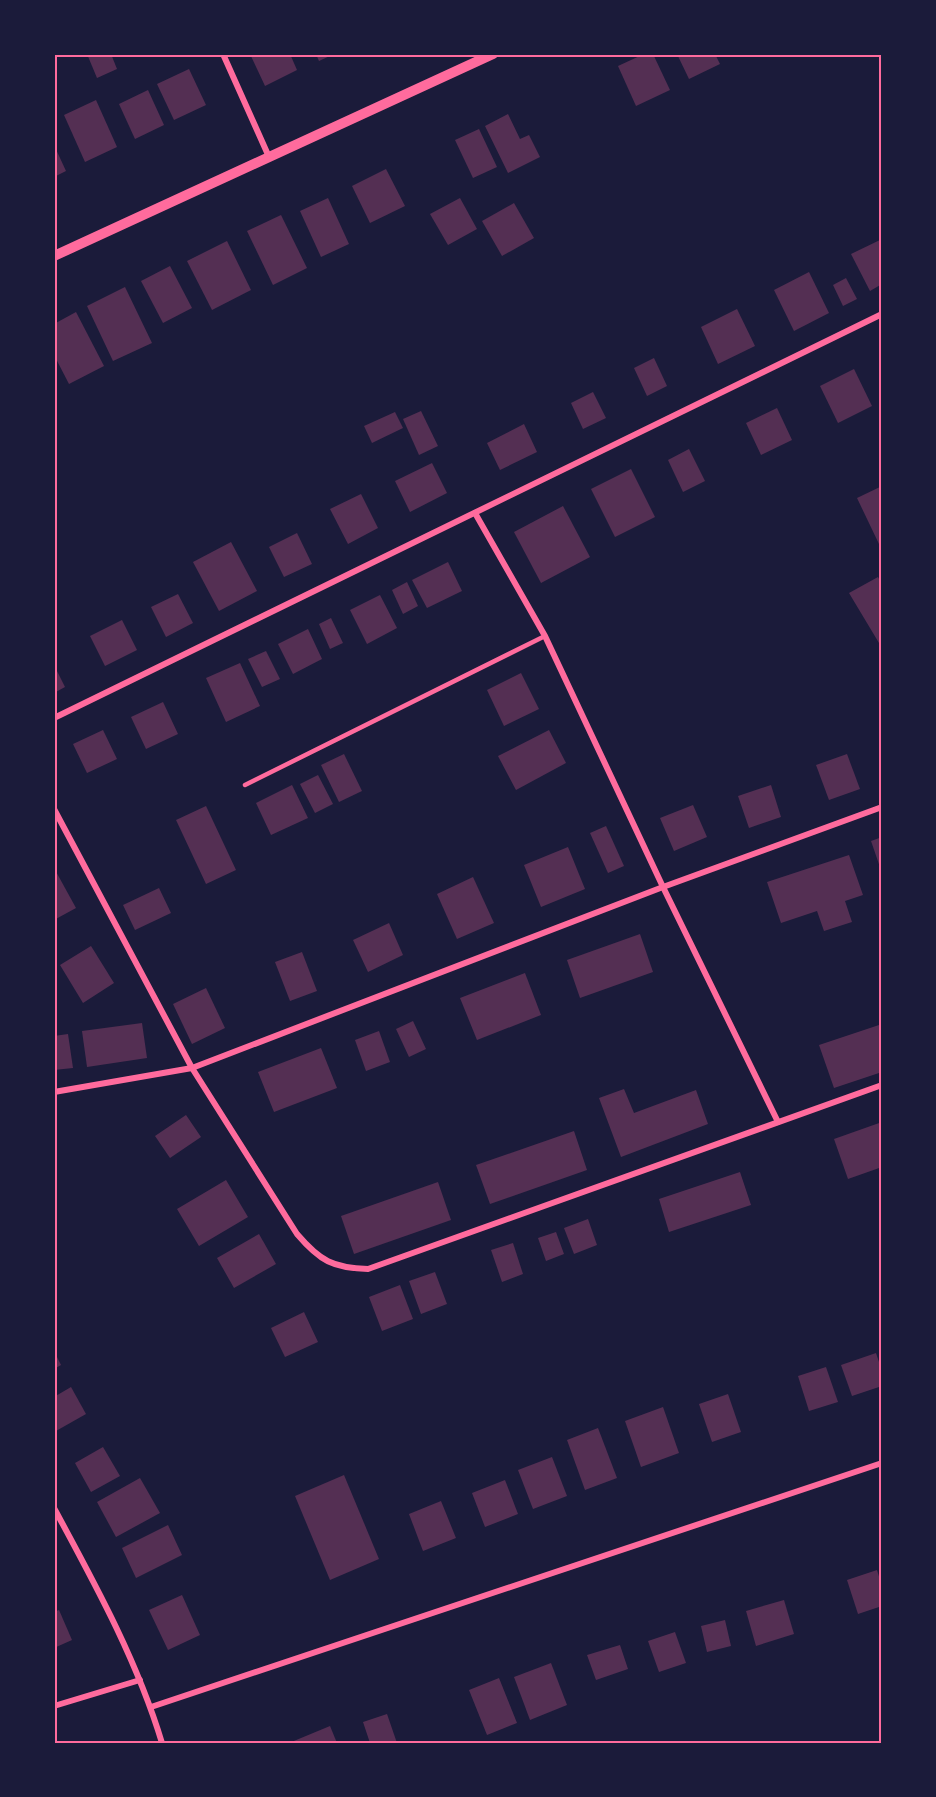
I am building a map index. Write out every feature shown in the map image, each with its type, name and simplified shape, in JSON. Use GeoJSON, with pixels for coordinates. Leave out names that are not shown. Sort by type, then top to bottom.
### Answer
{"type":"FeatureCollection","features":[{"type":"Feature","properties":{"kind":"street"},"geometry":{"type":"LineString","coordinates":[[223,54],[269,158]]}},
{"type":"Feature","properties":{"kind":"street"},"geometry":{"type":"LineString","coordinates":[[54,256],[493,54]]}},
{"type":"Feature","properties":{"kind":"street"},"geometry":{"type":"LineString","coordinates":[[54,718],[882,314]]}},
{"type":"Feature","properties":{"kind":"street"},"geometry":{"type":"LineString","coordinates":[[475,513],[545,636],[663,887],[778,1122]]}},
{"type":"Feature","properties":{"kind":"street"},"geometry":{"type":"LineString","coordinates":[[54,1092],[192,1068],[663,887],[882,807]]}},
{"type":"Feature","properties":{"kind":"street"},"geometry":{"type":"LineString","coordinates":[[54,809],[192,1068],[297,1234],[312,1252],[330,1263],[347,1268],[368,1269],[882,1085]]}},
{"type":"Feature","properties":{"kind":"street"},"geometry":{"type":"LineString","coordinates":[[151,1707],[882,1463]]}},
{"type":"Feature","properties":{"kind":"street"},"geometry":{"type":"LineString","coordinates":[[54,1508],[104,1601],[140,1680],[162,1743]]}},
{"type":"Feature","properties":{"kind":"street"},"geometry":{"type":"LineString","coordinates":[[54,1706],[140,1680]]}},
{"type":"Feature","properties":{"kind":"lane"},"geometry":{"type":"LineString","coordinates":[[245,785],[545,636]]}},
{"type":"Feature","properties":{"kind":"building"},"geometry":{"type":"Polygon","coordinates":[[[87,54],[111,54],[117,69],[97,78],[87,54]]]}},
{"type":"Feature","properties":{"kind":"building"},"geometry":{"type":"Polygon","coordinates":[[[250,54],[290,54],[297,70],[265,86],[250,54]]]}},
{"type":"Feature","properties":{"kind":"building"},"geometry":{"type":"Polygon","coordinates":[[[316,54],[334,54],[319,61],[316,54]]]}},
{"type":"Feature","properties":{"kind":"building"},"geometry":{"type":"Polygon","coordinates":[[[644,54],[653,54],[670,90],[636,106],[618,66],[644,54]]]}},
{"type":"Feature","properties":{"kind":"building"},"geometry":{"type":"Polygon","coordinates":[[[677,54],[715,54],[720,64],[689,79],[677,54]]]}},
{"type":"Feature","properties":{"kind":"building"},"geometry":{"type":"Polygon","coordinates":[[[189,69],[206,105],[174,120],[157,84],[189,69]]]}},
{"type":"Feature","properties":{"kind":"building"},"geometry":{"type":"Polygon","coordinates":[[[148,90],[164,125],[135,139],[119,104],[148,90]]]}},
{"type":"Feature","properties":{"kind":"building"},"geometry":{"type":"Polygon","coordinates":[[[96,100],[117,147],[85,162],[64,115],[96,100]]]}},
{"type":"Feature","properties":{"kind":"building"},"geometry":{"type":"Polygon","coordinates":[[[508,114],[520,139],[529,135],[540,157],[508,173],[485,126],[508,114]]]}},
{"type":"Feature","properties":{"kind":"building"},"geometry":{"type":"Polygon","coordinates":[[[479,129],[497,167],[473,178],[455,140],[479,129]]]}},
{"type":"Feature","properties":{"kind":"building"},"geometry":{"type":"Polygon","coordinates":[[[54,145],[66,171],[54,177],[54,145]]]}},
{"type":"Feature","properties":{"kind":"building"},"geometry":{"type":"Polygon","coordinates":[[[386,169],[405,206],[370,223],[352,186],[386,169]]]}},
{"type":"Feature","properties":{"kind":"building"},"geometry":{"type":"Polygon","coordinates":[[[328,198],[349,244],[321,257],[300,211],[328,198]]]}},
{"type":"Feature","properties":{"kind":"building"},"geometry":{"type":"Polygon","coordinates":[[[460,198],[477,229],[448,245],[430,214],[460,198]]]}},
{"type":"Feature","properties":{"kind":"building"},"geometry":{"type":"Polygon","coordinates":[[[514,203],[534,238],[502,256],[482,221],[514,203]]]}},
{"type":"Feature","properties":{"kind":"building"},"geometry":{"type":"Polygon","coordinates":[[[281,215],[307,268],[273,285],[247,231],[281,215]]]}},
{"type":"Feature","properties":{"kind":"building"},"geometry":{"type":"Polygon","coordinates":[[[882,239],[882,284],[870,291],[851,254],[882,239]]]}},
{"type":"Feature","properties":{"kind":"building"},"geometry":{"type":"Polygon","coordinates":[[[227,241],[251,290],[212,310],[187,261],[227,241]]]}},
{"type":"Feature","properties":{"kind":"building"},"geometry":{"type":"Polygon","coordinates":[[[170,266],[192,308],[163,323],[141,281],[170,266]]]}},
{"type":"Feature","properties":{"kind":"building"},"geometry":{"type":"Polygon","coordinates":[[[809,272],[829,313],[794,331],[774,290],[809,272]]]}},
{"type":"Feature","properties":{"kind":"building"},"geometry":{"type":"Polygon","coordinates":[[[846,278],[857,299],[843,306],[833,285],[846,278]]]}},
{"type":"Feature","properties":{"kind":"building"},"geometry":{"type":"Polygon","coordinates":[[[125,287],[152,343],[113,361],[87,306],[125,287]]]}},
{"type":"Feature","properties":{"kind":"building"},"geometry":{"type":"Polygon","coordinates":[[[737,309],[755,346],[718,364],[701,327],[737,309]]]}},
{"type":"Feature","properties":{"kind":"building"},"geometry":{"type":"Polygon","coordinates":[[[76,312],[104,366],[69,384],[54,355],[54,324],[76,312]]]}},
{"type":"Feature","properties":{"kind":"building"},"geometry":{"type":"Polygon","coordinates":[[[654,358],[667,386],[647,396],[634,368],[654,358]]]}},
{"type":"Feature","properties":{"kind":"building"},"geometry":{"type":"Polygon","coordinates":[[[854,369],[872,406],[838,423],[820,386],[854,369]]]}},
{"type":"Feature","properties":{"kind":"building"},"geometry":{"type":"Polygon","coordinates":[[[593,392],[606,418],[583,429],[571,403],[593,392]]]}},
{"type":"Feature","properties":{"kind":"building"},"geometry":{"type":"Polygon","coordinates":[[[777,408],[792,440],[761,455],[746,423],[777,408]]]}},
{"type":"Feature","properties":{"kind":"building"},"geometry":{"type":"Polygon","coordinates":[[[421,411],[438,446],[419,455],[403,419],[421,411]]]}},
{"type":"Feature","properties":{"kind":"building"},"geometry":{"type":"Polygon","coordinates":[[[395,412],[403,428],[372,443],[364,426],[395,412]]]}},
{"type":"Feature","properties":{"kind":"building"},"geometry":{"type":"Polygon","coordinates":[[[524,424],[537,452],[500,470],[487,443],[524,424]]]}},
{"type":"Feature","properties":{"kind":"building"},"geometry":{"type":"Polygon","coordinates":[[[689,449],[705,481],[683,492],[668,460],[689,449]]]}},
{"type":"Feature","properties":{"kind":"building"},"geometry":{"type":"Polygon","coordinates":[[[432,463],[447,493],[410,512],[395,481],[432,463]]]}},
{"type":"Feature","properties":{"kind":"building"},"geometry":{"type":"Polygon","coordinates":[[[631,469],[655,517],[615,537],[591,489],[631,469]]]}},
{"type":"Feature","properties":{"kind":"building"},"geometry":{"type":"Polygon","coordinates":[[[882,486],[882,543],[879,544],[857,498],[882,486]]]}},
{"type":"Feature","properties":{"kind":"building"},"geometry":{"type":"Polygon","coordinates":[[[361,494],[378,528],[348,544],[330,509],[361,494]]]}},
{"type":"Feature","properties":{"kind":"building"},"geometry":{"type":"Polygon","coordinates":[[[563,506],[590,557],[541,583],[514,532],[563,506]]]}},
{"type":"Feature","properties":{"kind":"building"},"geometry":{"type":"Polygon","coordinates":[[[297,533],[312,564],[284,577],[269,547],[297,533]]]}},
{"type":"Feature","properties":{"kind":"building"},"geometry":{"type":"Polygon","coordinates":[[[231,542],[257,591],[219,611],[193,562],[231,542]]]}},
{"type":"Feature","properties":{"kind":"building"},"geometry":{"type":"Polygon","coordinates":[[[448,562],[462,591],[427,608],[412,580],[448,562]]]}},
{"type":"Feature","properties":{"kind":"building"},"geometry":{"type":"Polygon","coordinates":[[[878,577],[882,584],[882,641],[879,643],[849,593],[878,577]]]}},
{"type":"Feature","properties":{"kind":"building"},"geometry":{"type":"Polygon","coordinates":[[[407,582],[418,606],[403,614],[392,590],[407,582]]]}},
{"type":"Feature","properties":{"kind":"building"},"geometry":{"type":"Polygon","coordinates":[[[178,594],[193,623],[166,637],[151,607],[178,594]]]}},
{"type":"Feature","properties":{"kind":"building"},"geometry":{"type":"Polygon","coordinates":[[[380,595],[397,628],[367,644],[350,610],[380,595]]]}},
{"type":"Feature","properties":{"kind":"building"},"geometry":{"type":"Polygon","coordinates":[[[331,618],[343,643],[330,649],[319,624],[331,618]]]}},
{"type":"Feature","properties":{"kind":"building"},"geometry":{"type":"Polygon","coordinates":[[[122,620],[137,650],[105,666],[90,636],[122,620]]]}},
{"type":"Feature","properties":{"kind":"building"},"geometry":{"type":"Polygon","coordinates":[[[308,629],[322,659],[293,674],[278,644],[308,629]]]}},
{"type":"Feature","properties":{"kind":"building"},"geometry":{"type":"Polygon","coordinates":[[[266,651],[280,679],[262,687],[248,659],[266,651]]]}},
{"type":"Feature","properties":{"kind":"building"},"geometry":{"type":"Polygon","coordinates":[[[240,663],[260,706],[226,722],[206,678],[240,663]]]}},
{"type":"Feature","properties":{"kind":"building"},"geometry":{"type":"Polygon","coordinates":[[[54,665],[65,687],[54,693],[54,665]]]}},
{"type":"Feature","properties":{"kind":"building"},"geometry":{"type":"Polygon","coordinates":[[[521,673],[539,709],[504,726],[487,690],[521,673]]]}},
{"type":"Feature","properties":{"kind":"building"},"geometry":{"type":"Polygon","coordinates":[[[163,702],[178,734],[146,749],[131,717],[163,702]]]}},
{"type":"Feature","properties":{"kind":"building"},"geometry":{"type":"Polygon","coordinates":[[[103,730],[117,759],[87,773],[73,744],[103,730]]]}},
{"type":"Feature","properties":{"kind":"building"},"geometry":{"type":"Polygon","coordinates":[[[549,730],[566,763],[516,790],[498,756],[549,730]]]}},
{"type":"Feature","properties":{"kind":"building"},"geometry":{"type":"Polygon","coordinates":[[[344,754],[362,791],[339,802],[321,765],[344,754]]]}},
{"type":"Feature","properties":{"kind":"building"},"geometry":{"type":"Polygon","coordinates":[[[847,754],[860,789],[829,800],[816,765],[847,754]]]}},
{"type":"Feature","properties":{"kind":"building"},"geometry":{"type":"Polygon","coordinates":[[[318,775],[333,804],[315,813],[300,784],[318,775]]]}},
{"type":"Feature","properties":{"kind":"building"},"geometry":{"type":"Polygon","coordinates":[[[292,785],[308,818],[271,835],[256,803],[292,785]]]}},
{"type":"Feature","properties":{"kind":"building"},"geometry":{"type":"Polygon","coordinates":[[[771,785],[781,817],[749,828],[738,796],[771,785]]]}},
{"type":"Feature","properties":{"kind":"building"},"geometry":{"type":"Polygon","coordinates":[[[693,805],[707,837],[674,851],[660,818],[693,805]]]}},
{"type":"Feature","properties":{"kind":"building"},"geometry":{"type":"Polygon","coordinates":[[[206,806],[236,870],[206,884],[176,820],[206,806]]]}},
{"type":"Feature","properties":{"kind":"building"},"geometry":{"type":"Polygon","coordinates":[[[606,826],[624,866],[608,873],[590,833],[606,826]]]}},
{"type":"Feature","properties":{"kind":"building"},"geometry":{"type":"Polygon","coordinates":[[[882,837],[882,873],[871,841],[882,837]]]}},
{"type":"Feature","properties":{"kind":"building"},"geometry":{"type":"Polygon","coordinates":[[[568,847],[585,889],[541,907],[524,865],[568,847]]]}},
{"type":"Feature","properties":{"kind":"building"},"geometry":{"type":"Polygon","coordinates":[[[849,855],[863,895],[845,901],[852,922],[824,931],[817,911],[781,923],[767,882],[849,855]]]}},
{"type":"Feature","properties":{"kind":"building"},"geometry":{"type":"Polygon","coordinates":[[[54,868],[76,908],[54,920],[54,868]]]}},
{"type":"Feature","properties":{"kind":"building"},"geometry":{"type":"Polygon","coordinates":[[[473,877],[494,923],[457,939],[437,894],[473,877]]]}},
{"type":"Feature","properties":{"kind":"building"},"geometry":{"type":"Polygon","coordinates":[[[159,888],[171,913],[135,930],[123,905],[159,888]]]}},
{"type":"Feature","properties":{"kind":"building"},"geometry":{"type":"Polygon","coordinates":[[[389,923],[403,955],[368,972],[353,940],[389,923]]]}},
{"type":"Feature","properties":{"kind":"building"},"geometry":{"type":"Polygon","coordinates":[[[640,934],[653,972],[580,998],[567,960],[640,934]]]}},
{"type":"Feature","properties":{"kind":"building"},"geometry":{"type":"Polygon","coordinates":[[[91,946],[114,983],[83,1003],[60,965],[91,946]]]}},
{"type":"Feature","properties":{"kind":"building"},"geometry":{"type":"Polygon","coordinates":[[[302,952],[317,991],[290,1001],[275,962],[302,952]]]}},
{"type":"Feature","properties":{"kind":"building"},"geometry":{"type":"Polygon","coordinates":[[[525,973],[541,1015],[477,1040],[460,998],[525,973]]]}},
{"type":"Feature","properties":{"kind":"building"},"geometry":{"type":"Polygon","coordinates":[[[206,988],[225,1028],[192,1044],[173,1004],[206,988]]]}},
{"type":"Feature","properties":{"kind":"building"},"geometry":{"type":"Polygon","coordinates":[[[413,1021],[426,1049],[409,1057],[396,1029],[413,1021]]]}},
{"type":"Feature","properties":{"kind":"building"},"geometry":{"type":"Polygon","coordinates":[[[142,1023],[147,1058],[87,1067],[82,1031],[142,1023]]]}},
{"type":"Feature","properties":{"kind":"building"},"geometry":{"type":"Polygon","coordinates":[[[882,1024],[882,1072],[834,1088],[819,1045],[882,1024]]]}},
{"type":"Feature","properties":{"kind":"building"},"geometry":{"type":"Polygon","coordinates":[[[379,1031],[390,1062],[366,1071],[355,1040],[379,1031]]]}},
{"type":"Feature","properties":{"kind":"building"},"geometry":{"type":"Polygon","coordinates":[[[68,1034],[73,1068],[54,1070],[54,1036],[68,1034]]]}},
{"type":"Feature","properties":{"kind":"building"},"geometry":{"type":"Polygon","coordinates":[[[321,1048],[337,1088],[274,1112],[258,1072],[321,1048]]]}},
{"type":"Feature","properties":{"kind":"building"},"geometry":{"type":"Polygon","coordinates":[[[624,1089],[634,1113],[696,1090],[708,1124],[621,1157],[599,1098],[624,1089]]]}},
{"type":"Feature","properties":{"kind":"building"},"geometry":{"type":"Polygon","coordinates":[[[186,1115],[201,1137],[170,1158],[155,1136],[186,1115]]]}},
{"type":"Feature","properties":{"kind":"building"},"geometry":{"type":"Polygon","coordinates":[[[882,1122],[882,1167],[848,1179],[834,1139],[882,1122]]]}},
{"type":"Feature","properties":{"kind":"building"},"geometry":{"type":"Polygon","coordinates":[[[574,1131],[587,1170],[490,1204],[476,1165],[574,1131]]]}},
{"type":"Feature","properties":{"kind":"building"},"geometry":{"type":"Polygon","coordinates":[[[740,1172],[751,1205],[669,1232],[659,1199],[740,1172]]]}},
{"type":"Feature","properties":{"kind":"building"},"geometry":{"type":"Polygon","coordinates":[[[226,1180],[248,1217],[199,1246],[177,1209],[226,1180]]]}},
{"type":"Feature","properties":{"kind":"building"},"geometry":{"type":"Polygon","coordinates":[[[438,1182],[451,1220],[354,1254],[341,1216],[438,1182]]]}},
{"type":"Feature","properties":{"kind":"building"},"geometry":{"type":"Polygon","coordinates":[[[588,1219],[597,1245],[574,1254],[564,1228],[588,1219]]]}},
{"type":"Feature","properties":{"kind":"building"},"geometry":{"type":"Polygon","coordinates":[[[556,1232],[564,1254],[546,1261],[538,1238],[556,1232]]]}},
{"type":"Feature","properties":{"kind":"building"},"geometry":{"type":"Polygon","coordinates":[[[259,1234],[276,1264],[234,1288],[217,1258],[259,1234]]]}},
{"type":"Feature","properties":{"kind":"building"},"geometry":{"type":"Polygon","coordinates":[[[513,1243],[523,1274],[502,1282],[491,1250],[513,1243]]]}},
{"type":"Feature","properties":{"kind":"building"},"geometry":{"type":"Polygon","coordinates":[[[435,1272],[447,1304],[421,1314],[409,1281],[435,1272]]]}},
{"type":"Feature","properties":{"kind":"building"},"geometry":{"type":"Polygon","coordinates":[[[400,1285],[413,1319],[382,1331],[369,1297],[400,1285]]]}},
{"type":"Feature","properties":{"kind":"building"},"geometry":{"type":"Polygon","coordinates":[[[304,1312],[318,1342],[285,1357],[271,1328],[304,1312]]]}},
{"type":"Feature","properties":{"kind":"building"},"geometry":{"type":"Polygon","coordinates":[[[54,1351],[61,1365],[54,1369],[54,1351]]]}},
{"type":"Feature","properties":{"kind":"building"},"geometry":{"type":"Polygon","coordinates":[[[876,1353],[882,1371],[882,1386],[852,1396],[841,1365],[876,1353]]]}},
{"type":"Feature","properties":{"kind":"building"},"geometry":{"type":"Polygon","coordinates":[[[826,1367],[838,1402],[809,1411],[798,1376],[826,1367]]]}},
{"type":"Feature","properties":{"kind":"building"},"geometry":{"type":"Polygon","coordinates":[[[71,1387],[86,1414],[56,1431],[54,1397],[71,1387]]]}},
{"type":"Feature","properties":{"kind":"building"},"geometry":{"type":"Polygon","coordinates":[[[728,1394],[741,1432],[712,1442],[699,1404],[728,1394]]]}},
{"type":"Feature","properties":{"kind":"building"},"geometry":{"type":"Polygon","coordinates":[[[663,1407],[679,1453],[641,1467],[625,1421],[663,1407]]]}},
{"type":"Feature","properties":{"kind":"building"},"geometry":{"type":"Polygon","coordinates":[[[598,1428],[617,1478],[585,1490],[567,1440],[598,1428]]]}},
{"type":"Feature","properties":{"kind":"building"},"geometry":{"type":"Polygon","coordinates":[[[103,1447],[120,1476],[91,1492],[75,1463],[103,1447]]]}},
{"type":"Feature","properties":{"kind":"building"},"geometry":{"type":"Polygon","coordinates":[[[552,1457],[567,1496],[533,1509],[518,1470],[552,1457]]]}},
{"type":"Feature","properties":{"kind":"building"},"geometry":{"type":"Polygon","coordinates":[[[344,1475],[379,1559],[330,1580],[295,1496],[344,1475]]]}},
{"type":"Feature","properties":{"kind":"building"},"geometry":{"type":"Polygon","coordinates":[[[140,1478],[160,1513],[116,1537],[97,1502],[140,1478]]]}},
{"type":"Feature","properties":{"kind":"building"},"geometry":{"type":"Polygon","coordinates":[[[505,1480],[518,1514],[485,1527],[472,1493],[505,1480]]]}},
{"type":"Feature","properties":{"kind":"building"},"geometry":{"type":"Polygon","coordinates":[[[441,1501],[456,1538],[423,1551],[409,1514],[441,1501]]]}},
{"type":"Feature","properties":{"kind":"building"},"geometry":{"type":"Polygon","coordinates":[[[168,1525],[182,1555],[136,1578],[122,1548],[168,1525]]]}},
{"type":"Feature","properties":{"kind":"building"},"geometry":{"type":"Polygon","coordinates":[[[877,1570],[882,1586],[882,1606],[858,1614],[847,1580],[877,1570]]]}},
{"type":"Feature","properties":{"kind":"building"},"geometry":{"type":"Polygon","coordinates":[[[182,1595],[200,1635],[168,1650],[149,1610],[182,1595]]]}},
{"type":"Feature","properties":{"kind":"building"},"geometry":{"type":"Polygon","coordinates":[[[784,1600],[794,1634],[756,1646],[746,1611],[784,1600]]]}},
{"type":"Feature","properties":{"kind":"building"},"geometry":{"type":"Polygon","coordinates":[[[59,1610],[72,1640],[54,1648],[54,1612],[59,1610]]]}},
{"type":"Feature","properties":{"kind":"building"},"geometry":{"type":"Polygon","coordinates":[[[725,1620],[731,1646],[707,1652],[701,1626],[725,1620]]]}},
{"type":"Feature","properties":{"kind":"building"},"geometry":{"type":"Polygon","coordinates":[[[675,1632],[686,1663],[659,1672],[648,1641],[675,1632]]]}},
{"type":"Feature","properties":{"kind":"building"},"geometry":{"type":"Polygon","coordinates":[[[620,1645],[628,1669],[596,1680],[587,1655],[620,1645]]]}},
{"type":"Feature","properties":{"kind":"building"},"geometry":{"type":"Polygon","coordinates":[[[551,1663],[567,1705],[530,1720],[514,1677],[551,1663]]]}},
{"type":"Feature","properties":{"kind":"building"},"geometry":{"type":"Polygon","coordinates":[[[499,1678],[517,1723],[487,1735],[469,1690],[499,1678]]]}},
{"type":"Feature","properties":{"kind":"building"},"geometry":{"type":"Polygon","coordinates":[[[387,1714],[397,1743],[370,1743],[363,1722],[387,1714]]]}},
{"type":"Feature","properties":{"kind":"building"},"geometry":{"type":"Polygon","coordinates":[[[330,1726],[337,1743],[289,1743],[330,1726]]]}}]}
